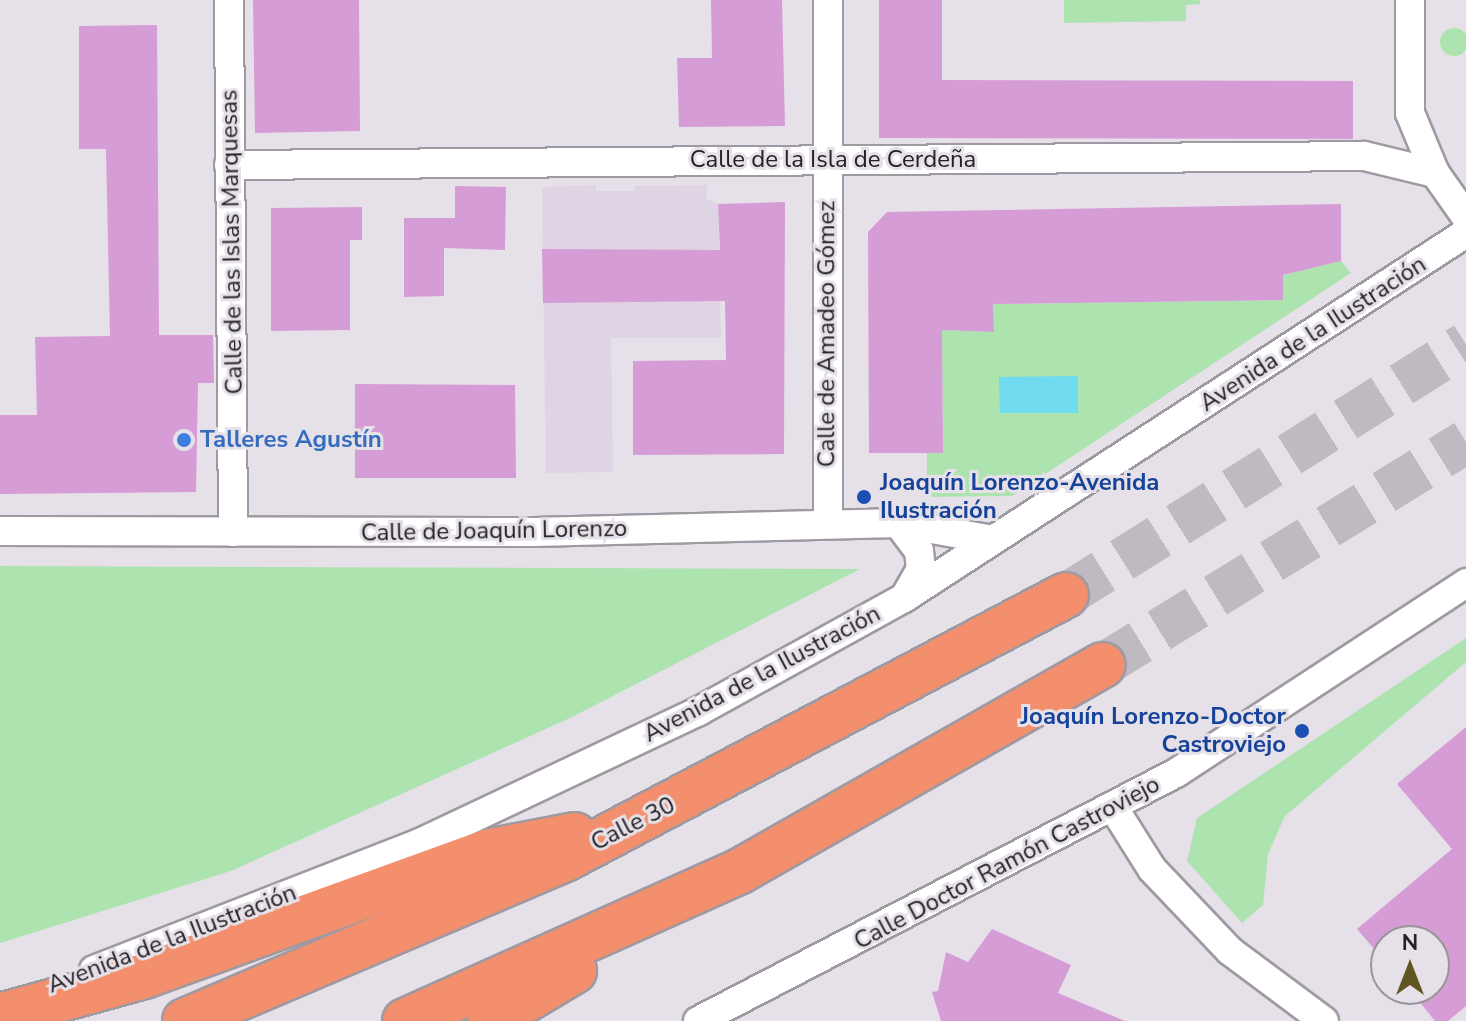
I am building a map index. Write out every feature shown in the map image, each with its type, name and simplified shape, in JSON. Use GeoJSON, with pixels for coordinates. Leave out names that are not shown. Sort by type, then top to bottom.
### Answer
{"type":"FeatureCollection","features":[{"type":"Feature","properties":{"kind":"highway","name":"Calle 30"},"geometry":{"type":"LineString","coordinates":[[185,1021],[639,822],[1066,595]]}},
{"type":"Feature","properties":{"kind":"highway"},"geometry":{"type":"LineString","coordinates":[[490,1021],[740,871],[1103,665]]}},
{"type":"Feature","properties":{"kind":"highway"},"geometry":{"type":"LineString","coordinates":[[0,1016],[144,976],[486,852],[639,822]]}},
{"type":"Feature","properties":{"kind":"highway"},"geometry":{"type":"LineString","coordinates":[[405,1021],[740,871]]}},
{"type":"Feature","properties":{"kind":"street","name":"Calle de las Islas Marquesas"},"geometry":{"type":"LineString","coordinates":[[229,0],[233,532]]}},
{"type":"Feature","properties":{"kind":"street","name":"Calle de Amadeo Gómez"},"geometry":{"type":"LineString","coordinates":[[828,0],[828,524]]}},
{"type":"Feature","properties":{"kind":"street"},"geometry":{"type":"LineString","coordinates":[[1410,0],[1410,113],[1435,173],[1466,217]]}},
{"type":"Feature","properties":{"kind":"street","name":"Calle de la Isla de Cerdeña"},"geometry":{"type":"LineString","coordinates":[[229,165],[1364,156],[1435,173]]}},
{"type":"Feature","properties":{"kind":"street","name":"Avenida de la Ilustración"},"geometry":{"type":"LineString","coordinates":[[0,1004],[420,843],[699,711],[904,598],[988,539],[1466,233]]}},
{"type":"Feature","properties":{"kind":"street"},"geometry":{"type":"LineString","coordinates":[[898,523],[919,551],[921,569],[904,598]]}},
{"type":"Feature","properties":{"kind":"street","name":"Calle de Joaquín Lorenzo"},"geometry":{"type":"LineString","coordinates":[[0,531],[233,532],[898,523],[988,539]]}},
{"type":"Feature","properties":{"kind":"street","name":"Calle Doctor Ramón Castroviejo"},"geometry":{"type":"LineString","coordinates":[[698,1021],[1113,807],[1216,748],[1466,583]]}},
{"type":"Feature","properties":{"kind":"street"},"geometry":{"type":"LineString","coordinates":[[1113,807],[1152,869],[1230,951],[1324,1021]]}},
{"type":"Feature","properties":{"kind":"shaded area"},"geometry":{"type":"Polygon","coordinates":[[[596,185],[596,191],[634,191],[635,186],[707,185],[706,199],[718,204],[721,338],[611,338],[613,472],[546,473],[542,187],[596,185]]]}},
{"type":"Feature","properties":{"kind":"green space"},"geometry":{"type":"Polygon","coordinates":[[[1064,0],[1200,0],[1200,4],[1186,5],[1186,21],[1064,23],[1064,0]]]}},
{"type":"Feature","properties":{"kind":"green space"},"geometry":{"type":"Polygon","coordinates":[[[1454,28],[1464,32],[1468,42],[1464,52],[1454,56],[1444,52],[1440,42],[1444,32],[1454,28]]]}},
{"type":"Feature","properties":{"kind":"green space"},"geometry":{"type":"Polygon","coordinates":[[[1341,261],[1351,273],[1012,496],[927,497],[927,453],[943,452],[942,330],[994,332],[993,304],[1282,300],[1283,275],[1341,261]]]}},
{"type":"Feature","properties":{"kind":"green space"},"geometry":{"type":"Polygon","coordinates":[[[0,566],[860,569],[570,718],[231,871],[0,943],[0,566]]]}},
{"type":"Feature","properties":{"kind":"green space"},"geometry":{"type":"Polygon","coordinates":[[[1466,638],[1466,662],[1285,816],[1268,854],[1263,905],[1242,923],[1187,861],[1197,818],[1466,638]]]}},
{"type":"Feature","properties":{"kind":"water"},"geometry":{"type":"Polygon","coordinates":[[[1078,376],[1078,413],[1000,413],[999,377],[1078,376]]]}},
{"type":"Feature","properties":{"kind":"building"},"geometry":{"type":"Polygon","coordinates":[[[253,0],[359,0],[360,131],[255,133],[253,0]]]}},
{"type":"Feature","properties":{"kind":"building"},"geometry":{"type":"Polygon","coordinates":[[[711,0],[782,0],[785,126],[679,127],[677,58],[712,58],[711,0]]]}},
{"type":"Feature","properties":{"kind":"building"},"geometry":{"type":"Polygon","coordinates":[[[879,0],[942,0],[942,80],[1353,81],[1353,139],[879,138],[879,0]]]}},
{"type":"Feature","properties":{"kind":"building"},"geometry":{"type":"Polygon","coordinates":[[[157,25],[159,335],[213,335],[214,383],[198,383],[196,492],[0,494],[0,415],[37,415],[35,337],[110,336],[106,149],[79,149],[79,26],[157,25]]]}},
{"type":"Feature","properties":{"kind":"building"},"geometry":{"type":"Polygon","coordinates":[[[455,186],[506,187],[505,250],[444,248],[444,296],[404,297],[404,218],[455,218],[455,186]]]}},
{"type":"Feature","properties":{"kind":"building"},"geometry":{"type":"Polygon","coordinates":[[[785,202],[784,454],[633,455],[633,361],[726,360],[725,301],[543,303],[542,249],[720,250],[718,204],[785,202]]]}},
{"type":"Feature","properties":{"kind":"building"},"geometry":{"type":"Polygon","coordinates":[[[1341,204],[1341,261],[1283,275],[1283,300],[993,304],[994,332],[942,330],[943,453],[869,453],[868,232],[887,212],[1341,204]]]}},
{"type":"Feature","properties":{"kind":"building"},"geometry":{"type":"Polygon","coordinates":[[[362,207],[362,240],[350,240],[350,330],[271,331],[271,208],[362,207]]]}},
{"type":"Feature","properties":{"kind":"building"},"geometry":{"type":"Polygon","coordinates":[[[355,384],[515,385],[516,478],[355,478],[355,384]]]}},
{"type":"Feature","properties":{"kind":"building"},"geometry":{"type":"Polygon","coordinates":[[[1466,727],[1466,1006],[1448,1021],[1435,1021],[1422,1005],[1450,1005],[1450,925],[1370,925],[1370,944],[1357,929],[1452,849],[1397,784],[1466,727]]]}},
{"type":"Feature","properties":{"kind":"building"},"geometry":{"type":"Polygon","coordinates":[[[992,929],[1071,965],[1058,993],[1125,1021],[941,1021],[932,992],[938,991],[946,952],[968,962],[992,929]]]}},
{"type":"Feature","properties":{"kind":"tunnel"},"geometry":{"type":"LineString","coordinates":[[1066,595],[1466,344]]}},
{"type":"Feature","properties":{"kind":"tunnel"},"geometry":{"type":"LineString","coordinates":[[1103,665],[1466,442]]}},
{"type":"Feature","properties":{"kind":"place","name":"Talleres Agustín"},"geometry":{"type":"Point","coordinates":[184,440]}},
{"type":"Feature","properties":{"kind":"place","name":"Joaquín Lorenzo-Avenida Ilustración"},"geometry":{"type":"Point","coordinates":[864,497]}},
{"type":"Feature","properties":{"kind":"place","name":"Joaquín Lorenzo-Doctor Castroviejo"},"geometry":{"type":"Point","coordinates":[1302,731]}}]}
